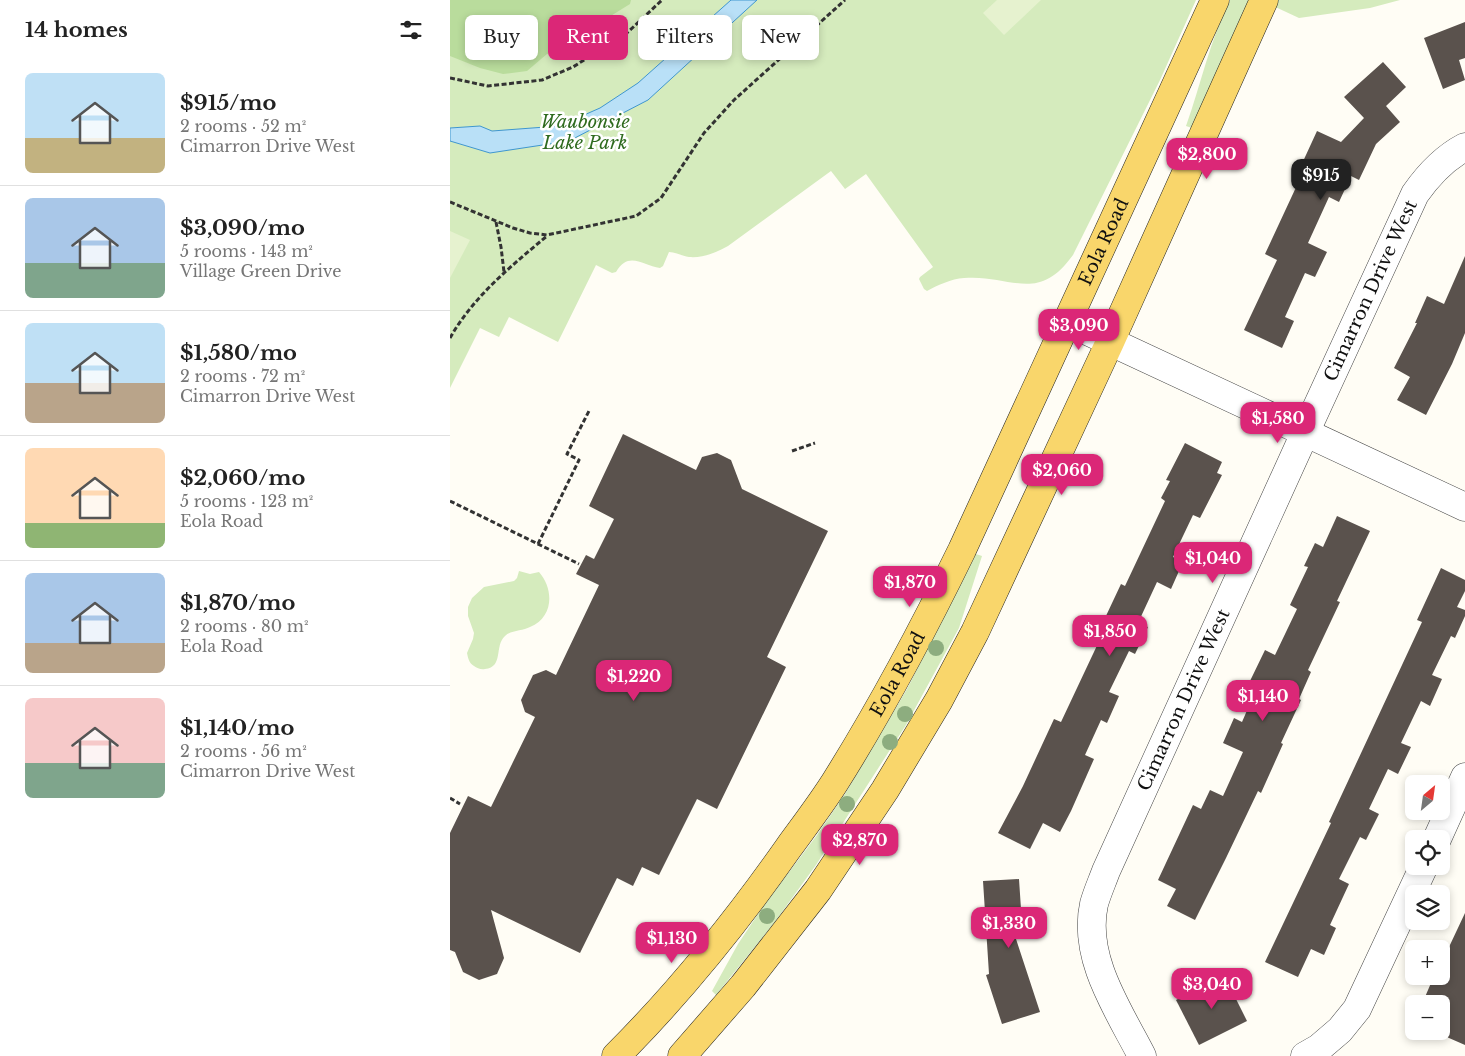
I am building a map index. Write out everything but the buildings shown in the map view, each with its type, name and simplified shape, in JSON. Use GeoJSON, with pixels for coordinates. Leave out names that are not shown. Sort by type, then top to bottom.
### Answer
{"type":"FeatureCollection","features":[{"type":"Feature","properties":{"kind":"main road","name":"Eola Road"},"geometry":{"type":"LineString","coordinates":[[616,1056],[646,1026],[707,956],[754,896],[834,784],[878,712],[922,632],[962,550],[1215,0]]}},
{"type":"Feature","properties":{"kind":"main road"},"geometry":{"type":"LineString","coordinates":[[682,1056],[743,986],[818,890],[886,790],[939,700],[975,632],[1110,342],[1232,75],[1264,0]]}},
{"type":"Feature","properties":{"kind":"street","name":"Cimarron Drive West"},"geometry":{"type":"LineString","coordinates":[[1142,1056],[1107,987],[1098,963],[1092,936],[1094,904],[1110,862],[1415,194],[1427,178],[1443,162],[1465,147]]}},
{"type":"Feature","properties":{"kind":"street"},"geometry":{"type":"LineString","coordinates":[[1066,321],[1465,507]]}},
{"type":"Feature","properties":{"kind":"street"},"geometry":{"type":"LineString","coordinates":[[1441,830],[1465,777]]}},
{"type":"Feature","properties":{"kind":"street"},"geometry":{"type":"LineString","coordinates":[[1305,1056],[1319,1048],[1340,1030],[1357,1009],[1420,875]]}},
{"type":"Feature","properties":{"kind":"path"},"geometry":{"type":"LineString","coordinates":[[450,78],[488,86],[542,80],[574,66],[628,32],[662,0]]}},
{"type":"Feature","properties":{"kind":"path"},"geometry":{"type":"LineString","coordinates":[[450,202],[496,222],[530,233],[547,235],[636,216],[660,198],[704,133],[734,100],[845,0]]}},
{"type":"Feature","properties":{"kind":"path"},"geometry":{"type":"LineString","coordinates":[[496,222],[504,273]]}},
{"type":"Feature","properties":{"kind":"path"},"geometry":{"type":"LineString","coordinates":[[450,338],[475,303],[504,273],[547,235]]}},
{"type":"Feature","properties":{"kind":"path"},"geometry":{"type":"LineString","coordinates":[[538,544],[580,460],[567,454],[590,409]]}},
{"type":"Feature","properties":{"kind":"path"},"geometry":{"type":"LineString","coordinates":[[792,451],[815,443]]}},
{"type":"Feature","properties":{"kind":"path"},"geometry":{"type":"LineString","coordinates":[[450,501],[579,564]]}},
{"type":"Feature","properties":{"kind":"path"},"geometry":{"type":"LineString","coordinates":[[450,798],[460,804]]}},
{"type":"Feature","properties":{"kind":"green space","name":"Waubonsie Lake Park"},"geometry":{"type":"Polygon","coordinates":[[[450,0],[1196,0],[1160,80],[1073,255],[1060,270],[1047,279],[1023,284],[981,278],[964,278],[945,283],[927,291],[919,279],[933,267],[866,174],[845,189],[831,171],[728,246],[714,253],[694,257],[669,252],[663,266],[660,268],[631,261],[621,265],[616,272],[612,273],[596,265],[558,342],[509,317],[499,337],[480,328],[450,388],[450,0]]]}},
{"type":"Feature","properties":{"kind":"green space"},"geometry":{"type":"Polygon","coordinates":[[[450,0],[631,0],[630,4],[612,15],[548,15],[548,54],[527,71],[503,74],[480,68],[450,56],[450,0]]]}},
{"type":"Feature","properties":{"kind":"green space"},"geometry":{"type":"Polygon","coordinates":[[[997,0],[1041,0],[1004,35],[983,13],[997,0]]]}},
{"type":"Feature","properties":{"kind":"green space"},"geometry":{"type":"Polygon","coordinates":[[[1230,0],[1249,0],[1192,128],[1186,126],[1211,46],[1230,0]]]}},
{"type":"Feature","properties":{"kind":"green space"},"geometry":{"type":"Polygon","coordinates":[[[1260,0],[1400,0],[1370,8],[1299,18],[1260,0]]]}},
{"type":"Feature","properties":{"kind":"green space"},"geometry":{"type":"Polygon","coordinates":[[[450,231],[470,240],[450,278],[450,231]]]}},
{"type":"Feature","properties":{"kind":"green space"},"geometry":{"type":"Polygon","coordinates":[[[976,554],[982,556],[959,628],[906,725],[816,865],[774,923],[716,995],[712,991],[738,944],[845,794],[907,689],[976,554]]]}},
{"type":"Feature","properties":{"kind":"green space"},"geometry":{"type":"Polygon","coordinates":[[[519,571],[530,574],[539,572],[544,579],[549,594],[547,610],[544,617],[538,622],[505,636],[500,645],[495,664],[485,669],[478,668],[472,665],[467,653],[474,633],[468,616],[468,607],[472,598],[484,587],[514,581],[519,571]]]}},
{"type":"Feature","properties":{"kind":"water"},"geometry":{"type":"Polygon","coordinates":[[[731,0],[757,0],[732,23],[732,15],[714,15],[731,0]]]}},
{"type":"Feature","properties":{"kind":"water"},"geometry":{"type":"Polygon","coordinates":[[[664,60],[692,60],[648,100],[569,141],[490,153],[450,141],[450,128],[480,126],[492,131],[559,126],[600,108],[638,83],[664,60]]]}}]}
